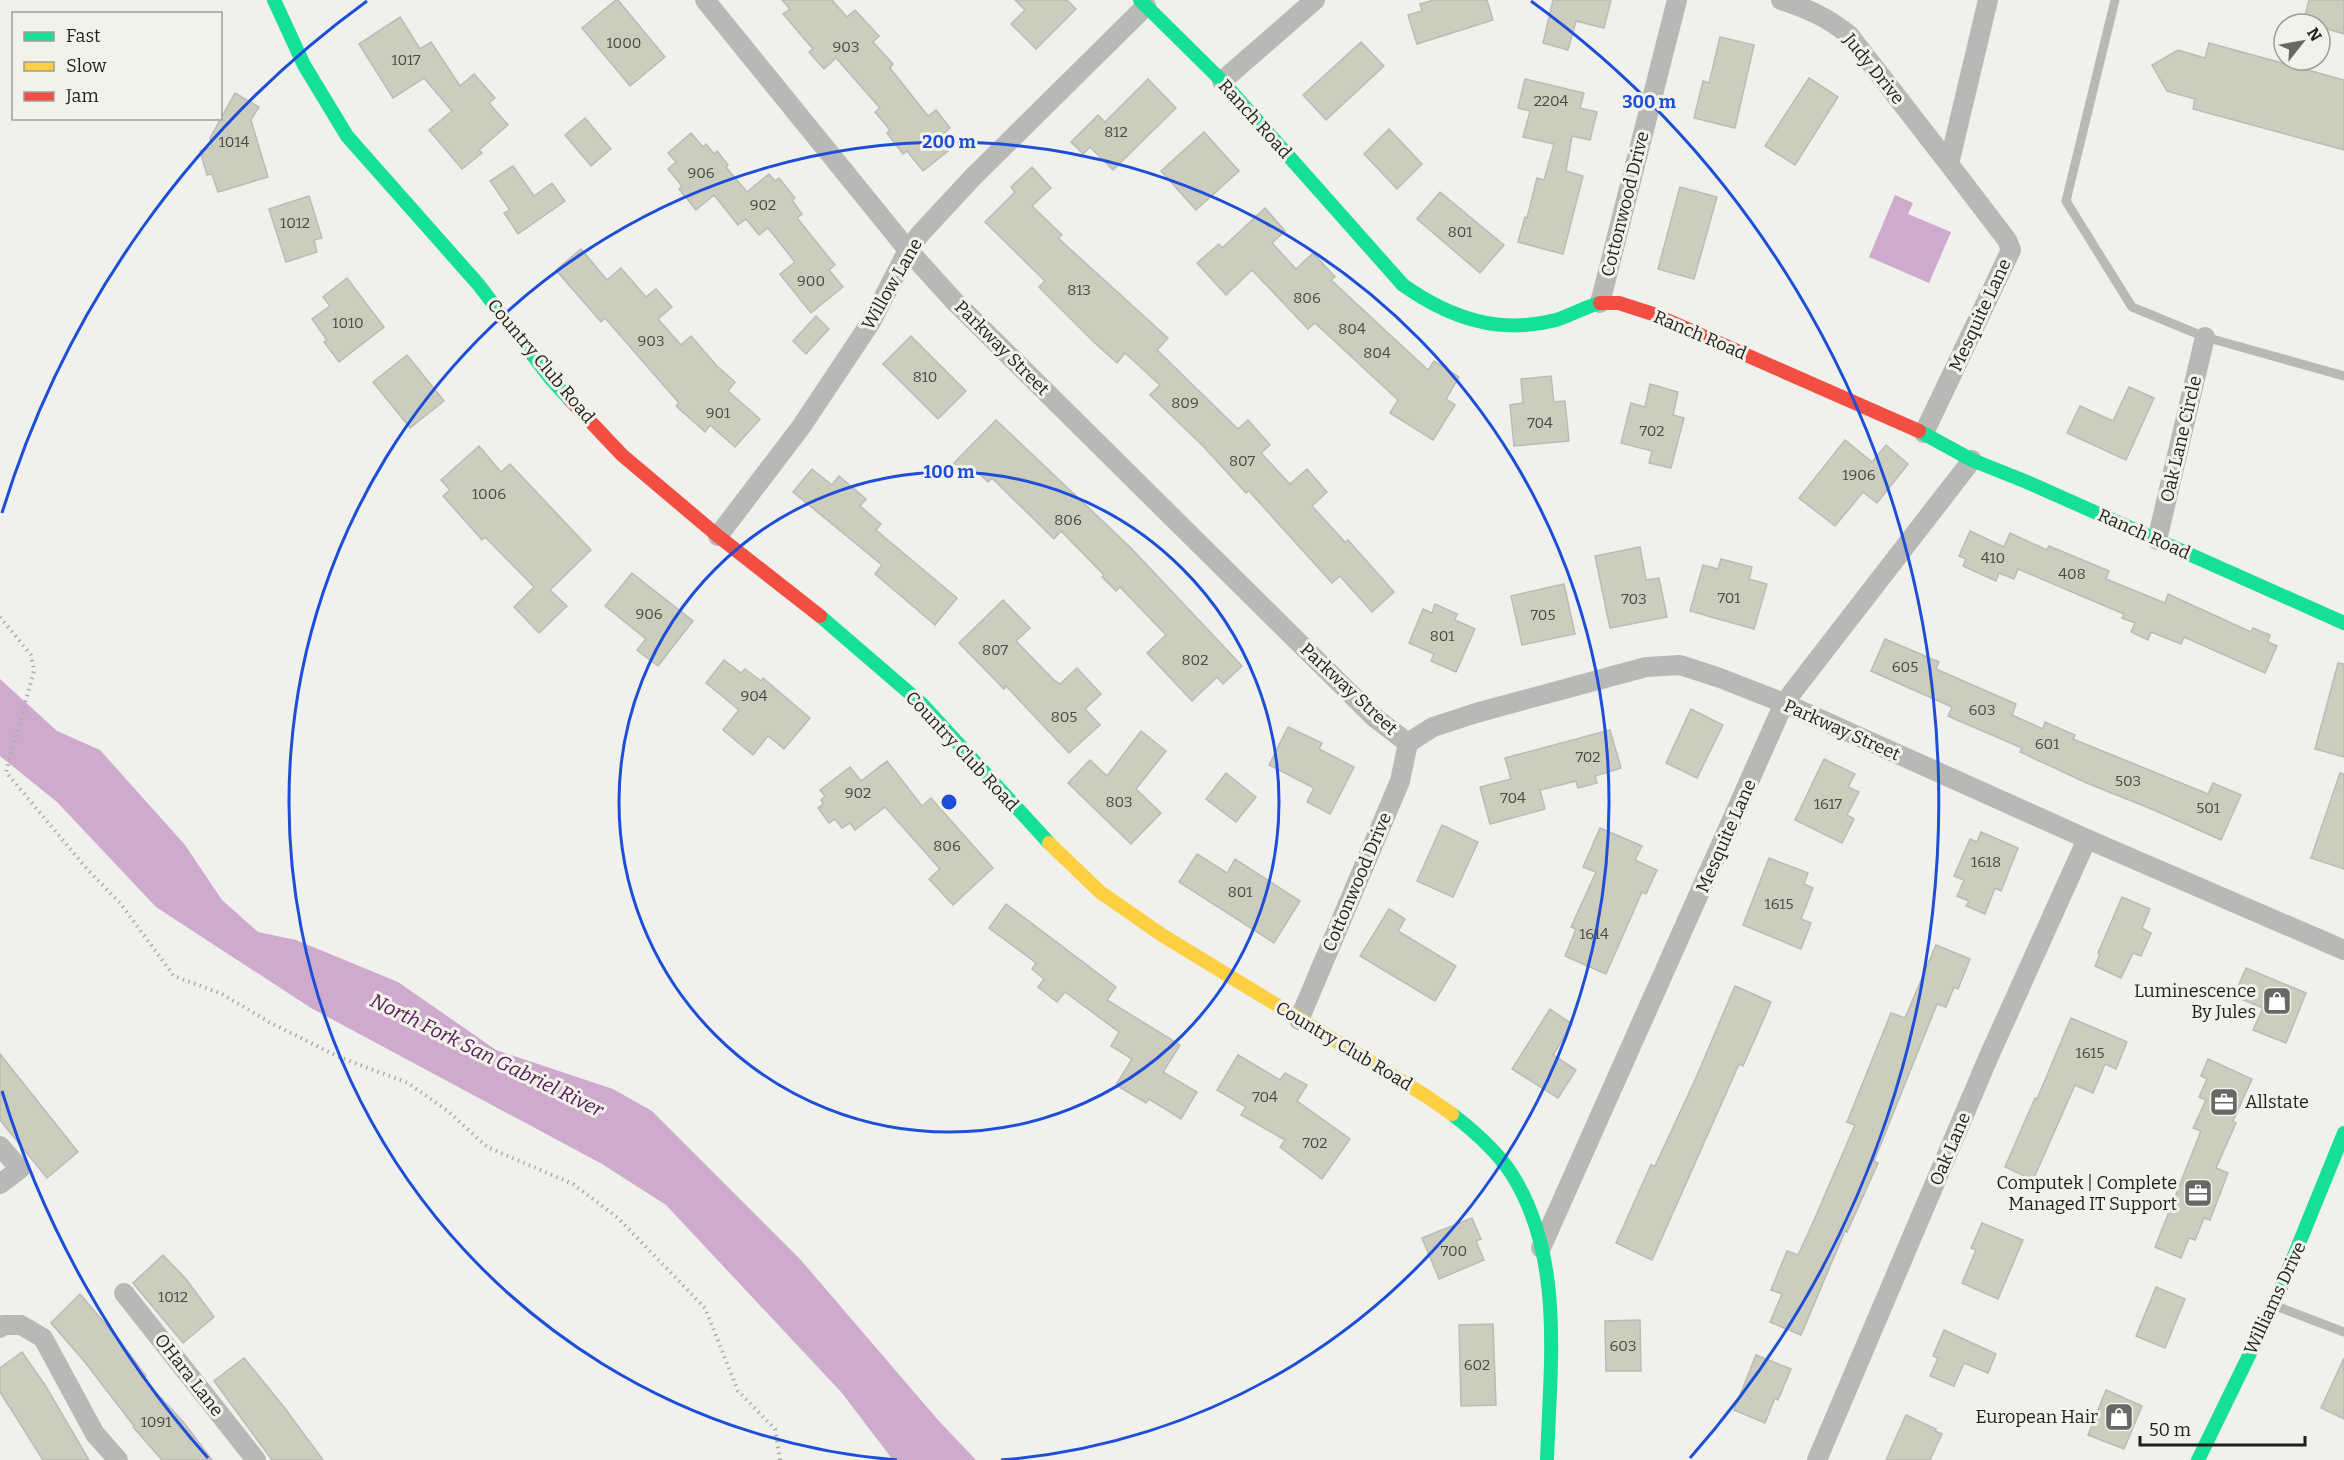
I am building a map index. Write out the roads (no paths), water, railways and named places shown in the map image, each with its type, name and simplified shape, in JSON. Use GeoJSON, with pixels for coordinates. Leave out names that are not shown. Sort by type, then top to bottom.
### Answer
{"type":"FeatureCollection","features":[{"type":"Feature","properties":{"kind":"street","name":"Country Club Road"},"geometry":{"type":"LineString","coordinates":[[273,0],[304,65],[347,136],[478,284],[558,387],[622,454],[718,536],[795,595],[921,703],[1058,853],[1100,892],[1162,935],[1442,1106],[1486,1143],[1511,1173],[1533,1215],[1547,1275],[1550,1318],[1548,1460]]}},
{"type":"Feature","properties":{"kind":"street","name":"Parkway Street"},"geometry":{"type":"LineString","coordinates":[[705,0],[908,250],[956,302],[1374,717],[1408,743],[1433,727],[1476,713],[1646,667],[1680,665],[1784,703],[2087,839],[2344,950]]}},
{"type":"Feature","properties":{"kind":"street"},"geometry":{"type":"LineString","coordinates":[[1222,81],[1315,0]]}},
{"type":"Feature","properties":{"kind":"street","name":"Cottonwood Drive"},"geometry":{"type":"LineString","coordinates":[[1600,303],[1677,0]]}},
{"type":"Feature","properties":{"kind":"street","name":"Judy Drive"},"geometry":{"type":"LineString","coordinates":[[1781,0],[1808,9],[1830,20],[1849,35],[1949,164]]}},
{"type":"Feature","properties":{"kind":"street"},"geometry":{"type":"LineString","coordinates":[[1949,164],[1988,0]]}},
{"type":"Feature","properties":{"kind":"street","name":"Willow Lane"},"geometry":{"type":"LineString","coordinates":[[718,536],[807,419],[871,322],[908,250],[973,177],[1143,3]]}},
{"type":"Feature","properties":{"kind":"street","name":"Ranch Road"},"geometry":{"type":"LineString","coordinates":[[1143,3],[1222,81],[1403,285],[1440,310],[1479,324],[1500,327],[1555,320],[1600,303],[1623,304],[1653,314],[1924,434],[1972,460],[2027,482],[2344,623]]}},
{"type":"Feature","properties":{"kind":"street","name":"Mesquite Lane"},"geometry":{"type":"LineString","coordinates":[[1924,434],[2011,250],[2007,240],[1949,164]]}},
{"type":"Feature","properties":{"kind":"street","name":"Oak Lane Circle"},"geometry":{"type":"LineString","coordinates":[[2157,540],[2205,338]]}},
{"type":"Feature","properties":{"kind":"street","name":"Mesquite Lane"},"geometry":{"type":"LineString","coordinates":[[1541,1248],[1784,703],[1972,460]]}},
{"type":"Feature","properties":{"kind":"street","name":"Cottonwood Drive"},"geometry":{"type":"LineString","coordinates":[[1299,1020],[1400,781],[1408,743]]}},
{"type":"Feature","properties":{"kind":"street","name":"Oak Lane"},"geometry":{"type":"LineString","coordinates":[[1817,1460],[1989,1056],[2087,839]]}},
{"type":"Feature","properties":{"kind":"street","name":"Williams Drive"},"geometry":{"type":"LineString","coordinates":[[2198,1460],[2273,1305],[2332,1175],[2344,1133]]}},
{"type":"Feature","properties":{"kind":"street"},"geometry":{"type":"LineString","coordinates":[[0,1146],[20,1169],[0,1184]]}},
{"type":"Feature","properties":{"kind":"street","name":"OHara Lane"},"geometry":{"type":"LineString","coordinates":[[124,1293],[254,1459]]}},
{"type":"Feature","properties":{"kind":"street"},"geometry":{"type":"LineString","coordinates":[[0,1328],[3,1325],[21,1325],[43,1338],[95,1434],[118,1460]]}},
{"type":"Feature","properties":{"kind":"lane"},"geometry":{"type":"LineString","coordinates":[[2115,0],[2066,201],[2132,307],[2205,338],[2344,376]]}},
{"type":"Feature","properties":{"kind":"lane"},"geometry":{"type":"LineString","coordinates":[[2273,1305],[2344,1332]]}},
{"type":"Feature","properties":{"kind":"water"},"geometry":{"type":"Polygon","coordinates":[[[1895,195],[1913,203],[1908,214],[1951,232],[1929,283],[1869,257],[1895,195]]]}},
{"type":"Feature","properties":{"kind":"water","name":"North Fork San Gabriel River"},"geometry":{"type":"Polygon","coordinates":[[[0,679],[57,731],[100,750],[185,845],[222,900],[258,932],[296,940],[398,982],[496,1050],[613,1089],[652,1111],[800,1259],[938,1420],[976,1460],[893,1460],[842,1393],[666,1205],[602,1164],[311,1008],[156,907],[57,802],[0,756],[0,679]]]}},
{"type":"Feature","properties":{"kind":"place","name":"Luminescence By Jules"},"geometry":{"type":"Point","coordinates":[2277,1001]}},
{"type":"Feature","properties":{"kind":"place","name":"Allstate"},"geometry":{"type":"Point","coordinates":[2224,1102]}},
{"type":"Feature","properties":{"kind":"place","name":"Computek | Complete Managed IT Support"},"geometry":{"type":"Point","coordinates":[2198,1193]}},
{"type":"Feature","properties":{"kind":"place","name":"European Hair"},"geometry":{"type":"Point","coordinates":[2119,1417]}}]}
